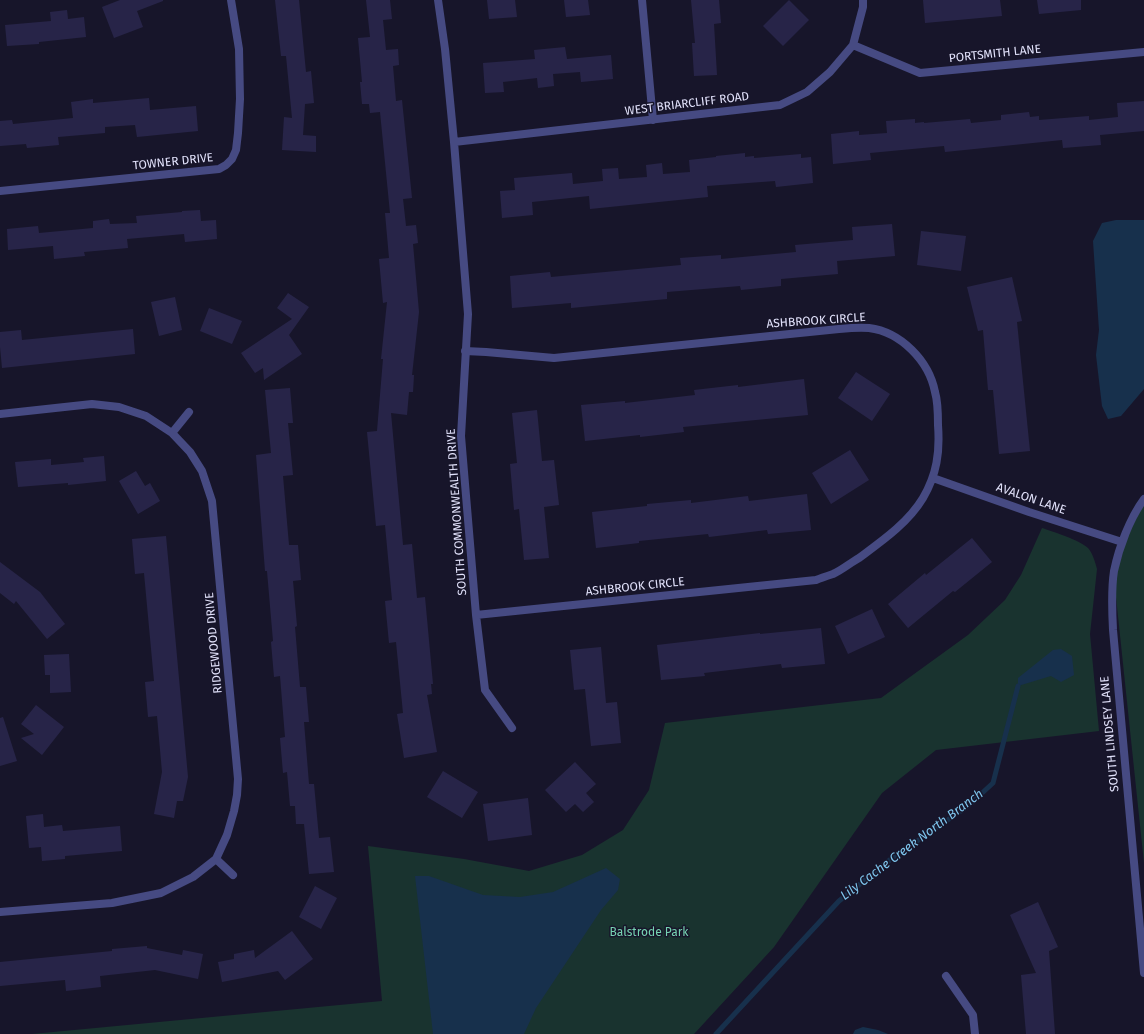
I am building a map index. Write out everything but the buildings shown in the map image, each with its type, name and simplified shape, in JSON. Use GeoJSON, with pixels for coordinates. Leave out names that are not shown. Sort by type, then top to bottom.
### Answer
{"type":"FeatureCollection","features":[{"type":"Feature","properties":{"kind":"street","name":"TOWNER DRIVE"},"geometry":{"type":"LineString","coordinates":[[0,191],[220,169],[226,165],[232,159],[236,150],[240,99],[239,49],[231,0]]}},
{"type":"Feature","properties":{"kind":"street","name":"SOUTH COMMONWEALTH DRIVE"},"geometry":{"type":"LineString","coordinates":[[438,0],[445,49],[454,142],[468,314],[461,436],[476,615],[485,690],[512,728]]}},
{"type":"Feature","properties":{"kind":"street"},"geometry":{"type":"LineString","coordinates":[[642,0],[653,120]]}},
{"type":"Feature","properties":{"kind":"street","name":"WEST BRIARCLIFF ROAD"},"geometry":{"type":"LineString","coordinates":[[454,142],[780,105],[807,92],[830,72],[854,45],[863,7],[863,0]]}},
{"type":"Feature","properties":{"kind":"street","name":"PORTSMITH LANE"},"geometry":{"type":"LineString","coordinates":[[854,45],[920,73],[1144,52]]}},
{"type":"Feature","properties":{"kind":"street","name":"ASHBROOK CIRCLE"},"geometry":{"type":"LineString","coordinates":[[465,351],[554,358],[857,328],[870,328],[886,332],[903,342],[920,359],[929,375],[935,391],[939,432],[938,455],[933,478],[915,510],[903,523],[875,546],[833,574],[816,580],[476,615]]}},
{"type":"Feature","properties":{"kind":"street","name":"RIDGEWOOD DRIVE"},"geometry":{"type":"LineString","coordinates":[[0,414],[92,404],[120,407],[146,416],[172,433],[190,452],[202,471],[212,501],[215,517],[238,779],[234,811],[227,835],[216,859],[193,877],[161,893],[112,903],[0,912]]}},
{"type":"Feature","properties":{"kind":"street"},"geometry":{"type":"LineString","coordinates":[[172,433],[189,412]]}},
{"type":"Feature","properties":{"kind":"street","name":"AVALON LANE"},"geometry":{"type":"LineString","coordinates":[[933,478],[1029,512],[1122,542]]}},
{"type":"Feature","properties":{"kind":"street","name":"SOUTH LINDSEY LANE"},"geometry":{"type":"LineString","coordinates":[[1144,499],[1138,507],[1122,542],[1114,571],[1112,599],[1113,630],[1144,973]]}},
{"type":"Feature","properties":{"kind":"street"},"geometry":{"type":"LineString","coordinates":[[216,859],[233,875]]}},
{"type":"Feature","properties":{"kind":"street"},"geometry":{"type":"LineString","coordinates":[[946,976],[973,1015],[975,1034]]}},
{"type":"Feature","properties":{"kind":"green space"},"geometry":{"type":"Polygon","coordinates":[[[1144,500],[1144,863],[1114,578],[1122,542],[1144,500]]]}},
{"type":"Feature","properties":{"kind":"green space","name":"Balstrode Park"},"geometry":{"type":"Polygon","coordinates":[[[1042,528],[1073,539],[1084,545],[1093,555],[1097,569],[1090,634],[1099,731],[936,750],[882,793],[774,947],[694,1034],[32,1034],[382,1001],[368,846],[464,859],[529,871],[582,855],[623,830],[649,790],[665,723],[881,698],[968,635],[1005,600],[1021,575],[1042,528]]]}},
{"type":"Feature","properties":{"kind":"water"},"geometry":{"type":"Polygon","coordinates":[[[1116,220],[1144,220],[1144,389],[1121,416],[1108,419],[1102,406],[1096,355],[1099,330],[1093,241],[1102,223],[1116,220]]]}},
{"type":"Feature","properties":{"kind":"water"},"geometry":{"type":"Polygon","coordinates":[[[1061,649],[1072,656],[1074,675],[1061,682],[1051,676],[1018,686],[1018,678],[1053,650],[1061,649]]]}},
{"type":"Feature","properties":{"kind":"water"},"geometry":{"type":"Polygon","coordinates":[[[606,868],[620,879],[618,890],[601,910],[536,1008],[524,1034],[433,1034],[415,876],[429,876],[483,895],[520,897],[553,892],[606,868]]]}},
{"type":"Feature","properties":{"kind":"water"},"geometry":{"type":"Polygon","coordinates":[[[863,1027],[888,1034],[853,1034],[855,1030],[863,1027]]]}},
{"type":"Feature","properties":{"kind":"waterway","name":"Lily Cache Creek North Branch"},"geometry":{"type":"LineString","coordinates":[[716,1034],[839,901],[891,859],[968,806],[993,783],[1018,686]]}}]}
